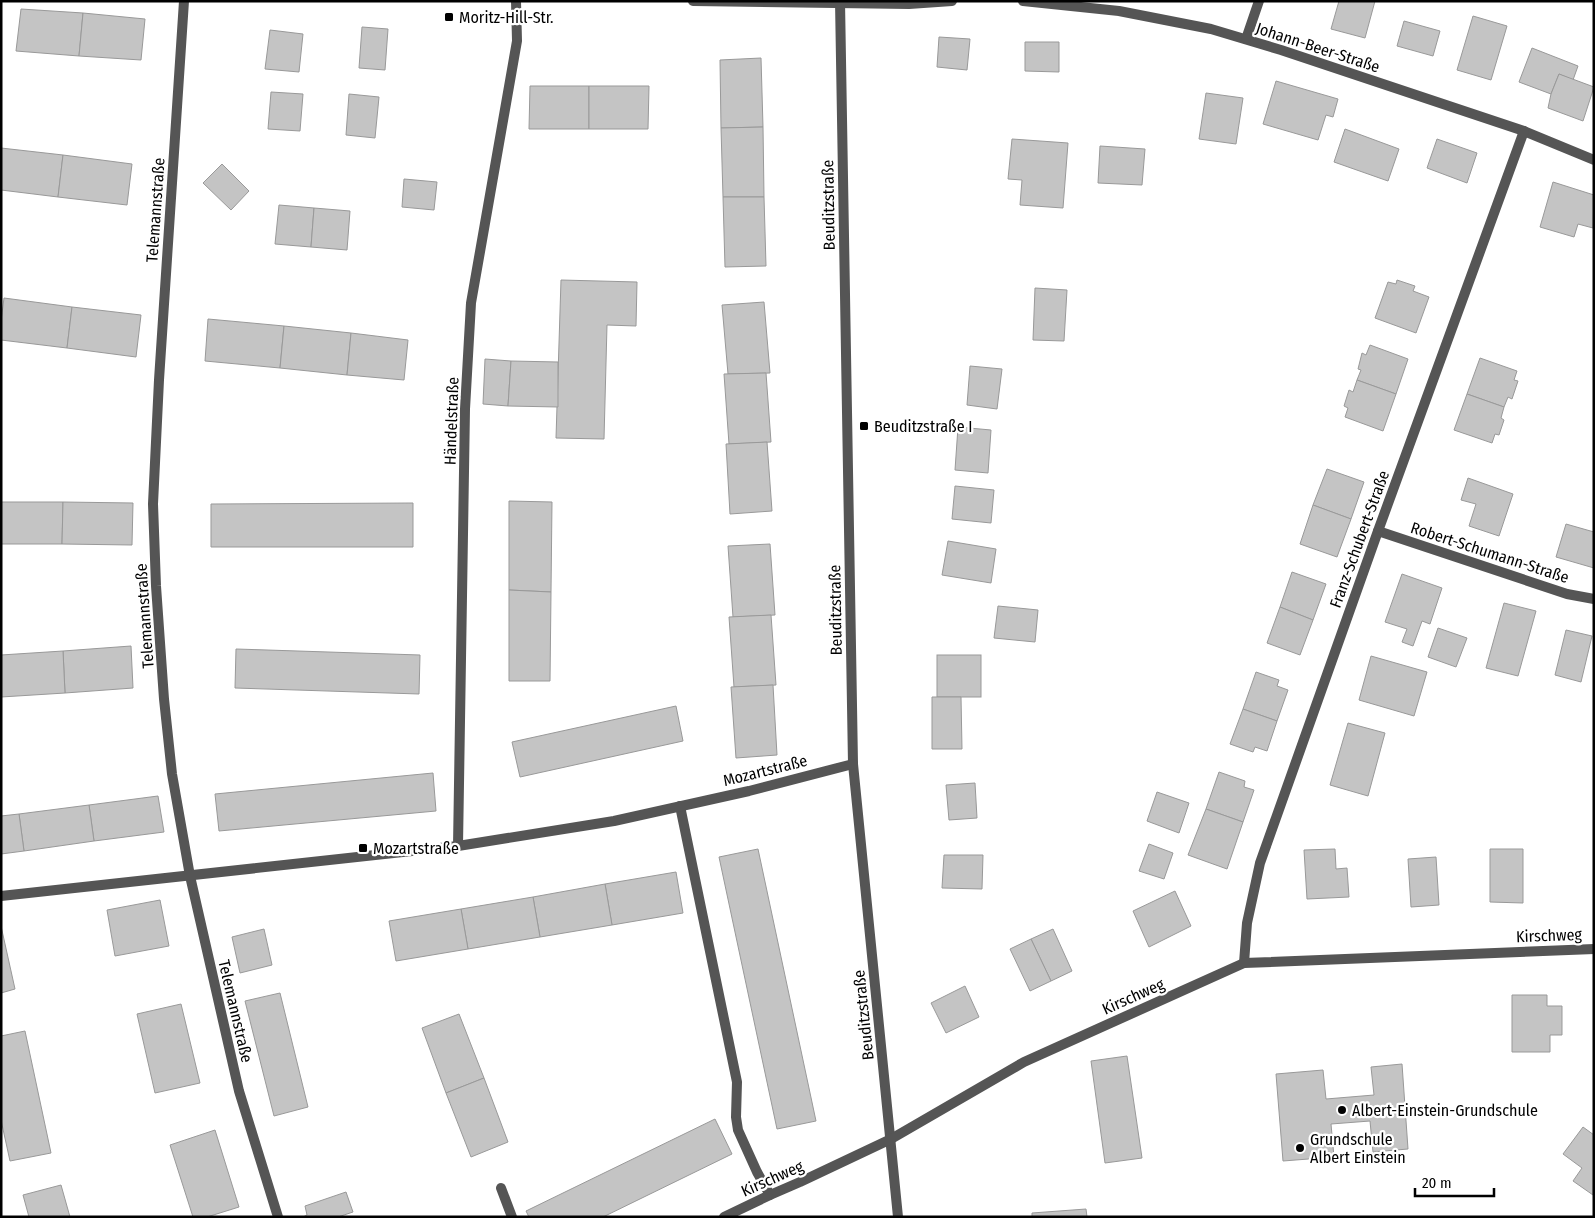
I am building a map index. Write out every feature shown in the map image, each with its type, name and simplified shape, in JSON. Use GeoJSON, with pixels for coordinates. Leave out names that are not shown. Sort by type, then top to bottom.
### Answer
{"type":"FeatureCollection","features":[{"type":"Feature","properties":{"kind":"street","name":"Telemannstraße"},"geometry":{"type":"LineString","coordinates":[[184,1],[158,380],[154,504],[156,586],[165,707],[172,774],[190,876],[239,1091],[278,1217]]}},
{"type":"Feature","properties":{"kind":"street","name":"Händelstraße"},"geometry":{"type":"LineString","coordinates":[[458,846],[465,408],[471,303],[517,41],[516,1]]}},
{"type":"Feature","properties":{"kind":"street"},"geometry":{"type":"LineString","coordinates":[[693,1],[909,4],[952,1]]}},
{"type":"Feature","properties":{"kind":"street","name":"Johann-Beer-Straße"},"geometry":{"type":"LineString","coordinates":[[1023,1],[1119,11],[1211,29],[1524,131],[1594,160]]}},
{"type":"Feature","properties":{"kind":"street"},"geometry":{"type":"LineString","coordinates":[[1246,39],[1259,1]]}},
{"type":"Feature","properties":{"kind":"street","name":"Beuditzstraße"},"geometry":{"type":"LineString","coordinates":[[840,2],[853,764],[898,1217]]}},
{"type":"Feature","properties":{"kind":"street","name":"Franz-Schubert-Straße"},"geometry":{"type":"LineString","coordinates":[[1244,963],[1247,923],[1260,863],[1378,531],[1524,131]]}},
{"type":"Feature","properties":{"kind":"street","name":"Robert-Schumann-Straße"},"geometry":{"type":"LineString","coordinates":[[1378,531],[1567,594],[1594,598]]}},
{"type":"Feature","properties":{"kind":"street","name":"Mozartstraße"},"geometry":{"type":"LineString","coordinates":[[1,896],[458,846],[614,821],[749,791],[853,764]]}},
{"type":"Feature","properties":{"kind":"street"},"geometry":{"type":"LineString","coordinates":[[680,806],[737,1082],[736,1117],[738,1130],[757,1172],[770,1195]]}},
{"type":"Feature","properties":{"kind":"street","name":"Kirschweg"},"geometry":{"type":"LineString","coordinates":[[725,1217],[891,1139],[1024,1062],[1244,963],[1594,949]]}},
{"type":"Feature","properties":{"kind":"street"},"geometry":{"type":"LineString","coordinates":[[500,1188],[512,1217]]}},
{"type":"Feature","properties":{"kind":"building"},"geometry":{"type":"Polygon","coordinates":[[[1339,1],[1375,1],[1365,38],[1331,29],[1339,1]]]}},
{"type":"Feature","properties":{"kind":"building"},"geometry":{"type":"Polygon","coordinates":[[[21,9],[83,13],[79,56],[16,51],[21,9]]]}},
{"type":"Feature","properties":{"kind":"building"},"geometry":{"type":"Polygon","coordinates":[[[83,13],[145,19],[141,60],[79,56],[83,13]]]}},
{"type":"Feature","properties":{"kind":"building"},"geometry":{"type":"Polygon","coordinates":[[[1473,16],[1507,26],[1491,80],[1457,70],[1473,16]]]}},
{"type":"Feature","properties":{"kind":"building"},"geometry":{"type":"Polygon","coordinates":[[[1404,21],[1440,31],[1433,56],[1397,46],[1404,21]]]}},
{"type":"Feature","properties":{"kind":"building"},"geometry":{"type":"Polygon","coordinates":[[[362,27],[388,29],[385,70],[359,68],[362,27]]]}},
{"type":"Feature","properties":{"kind":"building"},"geometry":{"type":"Polygon","coordinates":[[[270,30],[303,34],[299,72],[265,69],[270,30]]]}},
{"type":"Feature","properties":{"kind":"building"},"geometry":{"type":"Polygon","coordinates":[[[939,37],[970,39],[967,70],[937,67],[939,37]]]}},
{"type":"Feature","properties":{"kind":"building"},"geometry":{"type":"Polygon","coordinates":[[[1025,42],[1059,42],[1059,72],[1025,71],[1025,42]]]}},
{"type":"Feature","properties":{"kind":"building"},"geometry":{"type":"Polygon","coordinates":[[[1532,48],[1578,66],[1573,80],[1559,74],[1551,94],[1519,82],[1532,48]]]}},
{"type":"Feature","properties":{"kind":"building"},"geometry":{"type":"Polygon","coordinates":[[[761,58],[763,127],[721,128],[720,60],[761,58]]]}},
{"type":"Feature","properties":{"kind":"building"},"geometry":{"type":"Polygon","coordinates":[[[1559,74],[1594,87],[1583,121],[1548,108],[1559,74]]]}},
{"type":"Feature","properties":{"kind":"building"},"geometry":{"type":"Polygon","coordinates":[[[1276,81],[1338,99],[1333,117],[1326,115],[1318,140],[1263,124],[1276,81]]]}},
{"type":"Feature","properties":{"kind":"building"},"geometry":{"type":"Polygon","coordinates":[[[530,86],[589,86],[589,129],[529,129],[530,86]]]}},
{"type":"Feature","properties":{"kind":"building"},"geometry":{"type":"Polygon","coordinates":[[[589,86],[649,86],[648,129],[589,129],[589,86]]]}},
{"type":"Feature","properties":{"kind":"building"},"geometry":{"type":"Polygon","coordinates":[[[271,92],[303,94],[300,131],[268,129],[271,92]]]}},
{"type":"Feature","properties":{"kind":"building"},"geometry":{"type":"Polygon","coordinates":[[[1206,93],[1243,98],[1236,144],[1199,139],[1206,93]]]}},
{"type":"Feature","properties":{"kind":"building"},"geometry":{"type":"Polygon","coordinates":[[[349,94],[379,97],[375,138],[346,135],[349,94]]]}},
{"type":"Feature","properties":{"kind":"building"},"geometry":{"type":"Polygon","coordinates":[[[763,127],[764,197],[723,197],[721,128],[763,127]]]}},
{"type":"Feature","properties":{"kind":"building"},"geometry":{"type":"Polygon","coordinates":[[[1345,129],[1399,149],[1388,181],[1334,162],[1345,129]]]}},
{"type":"Feature","properties":{"kind":"building"},"geometry":{"type":"Polygon","coordinates":[[[1012,139],[1068,143],[1063,208],[1020,205],[1022,180],[1008,179],[1012,139]]]}},
{"type":"Feature","properties":{"kind":"building"},"geometry":{"type":"Polygon","coordinates":[[[1437,139],[1477,153],[1467,183],[1427,168],[1437,139]]]}},
{"type":"Feature","properties":{"kind":"building"},"geometry":{"type":"Polygon","coordinates":[[[1100,146],[1145,149],[1142,185],[1098,183],[1100,146]]]}},
{"type":"Feature","properties":{"kind":"building"},"geometry":{"type":"Polygon","coordinates":[[[1,148],[63,155],[58,197],[1,190],[1,148]]]}},
{"type":"Feature","properties":{"kind":"building"},"geometry":{"type":"Polygon","coordinates":[[[63,155],[132,164],[127,205],[58,197],[63,155]]]}},
{"type":"Feature","properties":{"kind":"building"},"geometry":{"type":"Polygon","coordinates":[[[222,164],[249,191],[231,210],[203,183],[222,164]]]}},
{"type":"Feature","properties":{"kind":"building"},"geometry":{"type":"Polygon","coordinates":[[[404,179],[437,182],[434,210],[402,207],[404,179]]]}},
{"type":"Feature","properties":{"kind":"building"},"geometry":{"type":"Polygon","coordinates":[[[1553,182],[1594,195],[1593,228],[1578,224],[1574,237],[1540,227],[1553,182]]]}},
{"type":"Feature","properties":{"kind":"building"},"geometry":{"type":"Polygon","coordinates":[[[723,197],[764,197],[766,266],[725,267],[723,197]]]}},
{"type":"Feature","properties":{"kind":"building"},"geometry":{"type":"Polygon","coordinates":[[[279,205],[314,208],[311,247],[275,244],[279,205]]]}},
{"type":"Feature","properties":{"kind":"building"},"geometry":{"type":"Polygon","coordinates":[[[314,208],[350,211],[347,250],[311,247],[314,208]]]}},
{"type":"Feature","properties":{"kind":"building"},"geometry":{"type":"Polygon","coordinates":[[[561,280],[637,282],[636,326],[607,325],[604,439],[556,438],[561,280]]]}},
{"type":"Feature","properties":{"kind":"building"},"geometry":{"type":"Polygon","coordinates":[[[1397,280],[1415,286],[1413,291],[1429,297],[1416,333],[1375,318],[1388,282],[1396,284],[1397,280]]]}},
{"type":"Feature","properties":{"kind":"building"},"geometry":{"type":"Polygon","coordinates":[[[1035,288],[1067,290],[1064,341],[1033,340],[1035,288]]]}},
{"type":"Feature","properties":{"kind":"building"},"geometry":{"type":"Polygon","coordinates":[[[4,298],[72,307],[67,348],[1,340],[4,298]]]}},
{"type":"Feature","properties":{"kind":"building"},"geometry":{"type":"Polygon","coordinates":[[[764,302],[770,373],[728,374],[722,305],[764,302]]]}},
{"type":"Feature","properties":{"kind":"building"},"geometry":{"type":"Polygon","coordinates":[[[72,307],[141,315],[136,357],[67,348],[72,307]]]}},
{"type":"Feature","properties":{"kind":"building"},"geometry":{"type":"Polygon","coordinates":[[[208,319],[284,326],[280,368],[205,361],[208,319]]]}},
{"type":"Feature","properties":{"kind":"building"},"geometry":{"type":"Polygon","coordinates":[[[284,326],[351,333],[347,375],[280,368],[284,326]]]}},
{"type":"Feature","properties":{"kind":"building"},"geometry":{"type":"Polygon","coordinates":[[[351,333],[408,340],[404,380],[347,375],[351,333]]]}},
{"type":"Feature","properties":{"kind":"building"},"geometry":{"type":"Polygon","coordinates":[[[1370,345],[1408,359],[1396,394],[1357,380],[1361,370],[1358,369],[1362,353],[1366,355],[1370,345]]]}},
{"type":"Feature","properties":{"kind":"building"},"geometry":{"type":"Polygon","coordinates":[[[1480,358],[1517,371],[1514,380],[1518,381],[1512,399],[1508,397],[1504,407],[1467,394],[1480,358]]]}},
{"type":"Feature","properties":{"kind":"building"},"geometry":{"type":"Polygon","coordinates":[[[485,359],[511,361],[508,406],[483,404],[485,359]]]}},
{"type":"Feature","properties":{"kind":"building"},"geometry":{"type":"Polygon","coordinates":[[[511,361],[558,362],[558,407],[508,406],[511,361]]]}},
{"type":"Feature","properties":{"kind":"building"},"geometry":{"type":"Polygon","coordinates":[[[970,366],[1002,369],[997,409],[967,405],[970,366]]]}},
{"type":"Feature","properties":{"kind":"building"},"geometry":{"type":"Polygon","coordinates":[[[766,373],[771,442],[729,444],[724,374],[766,373]]]}},
{"type":"Feature","properties":{"kind":"building"},"geometry":{"type":"Polygon","coordinates":[[[1357,380],[1396,394],[1383,431],[1345,417],[1348,408],[1344,406],[1349,390],[1353,392],[1357,380]]]}},
{"type":"Feature","properties":{"kind":"building"},"geometry":{"type":"Polygon","coordinates":[[[1467,394],[1504,407],[1501,418],[1504,420],[1499,435],[1495,434],[1492,443],[1454,430],[1467,394]]]}},
{"type":"Feature","properties":{"kind":"building"},"geometry":{"type":"Polygon","coordinates":[[[958,427],[991,430],[988,473],[955,470],[958,427]]]}},
{"type":"Feature","properties":{"kind":"building"},"geometry":{"type":"Polygon","coordinates":[[[767,442],[772,511],[730,514],[726,444],[767,442]]]}},
{"type":"Feature","properties":{"kind":"building"},"geometry":{"type":"Polygon","coordinates":[[[1327,469],[1364,482],[1351,519],[1313,505],[1327,469]]]}},
{"type":"Feature","properties":{"kind":"building"},"geometry":{"type":"Polygon","coordinates":[[[1468,478],[1513,494],[1499,536],[1469,526],[1476,504],[1461,500],[1468,478]]]}},
{"type":"Feature","properties":{"kind":"building"},"geometry":{"type":"Polygon","coordinates":[[[955,486],[994,490],[991,523],[952,519],[955,486]]]}},
{"type":"Feature","properties":{"kind":"building"},"geometry":{"type":"Polygon","coordinates":[[[509,501],[552,502],[551,592],[509,590],[509,501]]]}},
{"type":"Feature","properties":{"kind":"building"},"geometry":{"type":"Polygon","coordinates":[[[1,502],[63,502],[62,544],[1,544],[1,502]]]}},
{"type":"Feature","properties":{"kind":"building"},"geometry":{"type":"Polygon","coordinates":[[[63,502],[133,503],[132,545],[62,544],[63,502]]]}},
{"type":"Feature","properties":{"kind":"building"},"geometry":{"type":"Polygon","coordinates":[[[413,503],[413,547],[211,547],[211,504],[413,503]]]}},
{"type":"Feature","properties":{"kind":"building"},"geometry":{"type":"Polygon","coordinates":[[[1313,505],[1351,519],[1337,557],[1300,544],[1313,505]]]}},
{"type":"Feature","properties":{"kind":"building"},"geometry":{"type":"Polygon","coordinates":[[[1566,524],[1594,532],[1594,568],[1556,557],[1566,524]]]}},
{"type":"Feature","properties":{"kind":"building"},"geometry":{"type":"Polygon","coordinates":[[[948,541],[996,549],[991,583],[942,575],[948,541]]]}},
{"type":"Feature","properties":{"kind":"building"},"geometry":{"type":"Polygon","coordinates":[[[770,544],[775,615],[733,617],[728,546],[770,544]]]}},
{"type":"Feature","properties":{"kind":"building"},"geometry":{"type":"Polygon","coordinates":[[[1292,572],[1326,584],[1313,620],[1280,607],[1292,572]]]}},
{"type":"Feature","properties":{"kind":"building"},"geometry":{"type":"Polygon","coordinates":[[[1402,574],[1442,588],[1430,624],[1422,621],[1413,646],[1402,642],[1407,629],[1385,622],[1402,574]]]}},
{"type":"Feature","properties":{"kind":"building"},"geometry":{"type":"Polygon","coordinates":[[[509,590],[551,592],[550,681],[509,681],[509,590]]]}},
{"type":"Feature","properties":{"kind":"building"},"geometry":{"type":"Polygon","coordinates":[[[1504,603],[1536,611],[1518,676],[1486,668],[1504,603]]]}},
{"type":"Feature","properties":{"kind":"building"},"geometry":{"type":"Polygon","coordinates":[[[998,606],[1038,610],[1035,642],[994,638],[998,606]]]}},
{"type":"Feature","properties":{"kind":"building"},"geometry":{"type":"Polygon","coordinates":[[[1280,607],[1313,620],[1300,655],[1267,643],[1280,607]]]}},
{"type":"Feature","properties":{"kind":"building"},"geometry":{"type":"Polygon","coordinates":[[[771,615],[776,685],[734,687],[729,617],[771,615]]]}},
{"type":"Feature","properties":{"kind":"building"},"geometry":{"type":"Polygon","coordinates":[[[1438,628],[1467,638],[1456,667],[1428,657],[1438,628]]]}},
{"type":"Feature","properties":{"kind":"building"},"geometry":{"type":"Polygon","coordinates":[[[1566,630],[1592,636],[1581,682],[1555,675],[1566,630]]]}},
{"type":"Feature","properties":{"kind":"building"},"geometry":{"type":"Polygon","coordinates":[[[131,646],[133,688],[65,693],[63,651],[131,646]]]}},
{"type":"Feature","properties":{"kind":"building"},"geometry":{"type":"Polygon","coordinates":[[[236,649],[420,655],[419,694],[235,688],[236,649]]]}},
{"type":"Feature","properties":{"kind":"building"},"geometry":{"type":"Polygon","coordinates":[[[63,651],[65,693],[1,697],[1,655],[63,651]]]}},
{"type":"Feature","properties":{"kind":"building"},"geometry":{"type":"Polygon","coordinates":[[[937,655],[981,655],[981,697],[937,697],[937,655]]]}},
{"type":"Feature","properties":{"kind":"building"},"geometry":{"type":"Polygon","coordinates":[[[1371,656],[1427,672],[1414,716],[1359,700],[1371,656]]]}},
{"type":"Feature","properties":{"kind":"building"},"geometry":{"type":"Polygon","coordinates":[[[1256,672],[1279,680],[1277,686],[1288,690],[1277,721],[1243,709],[1256,672]]]}},
{"type":"Feature","properties":{"kind":"building"},"geometry":{"type":"Polygon","coordinates":[[[773,685],[777,755],[736,758],[731,687],[773,685]]]}},
{"type":"Feature","properties":{"kind":"building"},"geometry":{"type":"Polygon","coordinates":[[[932,697],[961,697],[962,749],[932,749],[932,697]]]}},
{"type":"Feature","properties":{"kind":"building"},"geometry":{"type":"Polygon","coordinates":[[[676,706],[683,741],[520,777],[512,742],[676,706]]]}},
{"type":"Feature","properties":{"kind":"building"},"geometry":{"type":"Polygon","coordinates":[[[1243,709],[1277,721],[1267,751],[1255,747],[1253,752],[1230,744],[1243,709]]]}},
{"type":"Feature","properties":{"kind":"building"},"geometry":{"type":"Polygon","coordinates":[[[1348,723],[1385,733],[1368,796],[1330,785],[1348,723]]]}},
{"type":"Feature","properties":{"kind":"building"},"geometry":{"type":"Polygon","coordinates":[[[1219,772],[1245,781],[1244,787],[1254,790],[1243,822],[1206,809],[1219,772]]]}},
{"type":"Feature","properties":{"kind":"building"},"geometry":{"type":"Polygon","coordinates":[[[433,773],[436,811],[219,831],[215,794],[433,773]]]}},
{"type":"Feature","properties":{"kind":"building"},"geometry":{"type":"Polygon","coordinates":[[[975,783],[977,818],[949,820],[946,785],[975,783]]]}},
{"type":"Feature","properties":{"kind":"building"},"geometry":{"type":"Polygon","coordinates":[[[1157,792],[1189,803],[1179,833],[1147,821],[1157,792]]]}},
{"type":"Feature","properties":{"kind":"building"},"geometry":{"type":"Polygon","coordinates":[[[158,796],[164,832],[94,841],[89,805],[158,796]]]}},
{"type":"Feature","properties":{"kind":"building"},"geometry":{"type":"Polygon","coordinates":[[[89,805],[94,841],[24,851],[19,814],[89,805]]]}},
{"type":"Feature","properties":{"kind":"building"},"geometry":{"type":"Polygon","coordinates":[[[1206,809],[1243,822],[1227,869],[1188,855],[1206,809]]]}},
{"type":"Feature","properties":{"kind":"building"},"geometry":{"type":"Polygon","coordinates":[[[19,814],[24,851],[1,854],[1,816],[19,814]]]}},
{"type":"Feature","properties":{"kind":"building"},"geometry":{"type":"Polygon","coordinates":[[[1149,844],[1173,853],[1164,879],[1139,871],[1149,844]]]}},
{"type":"Feature","properties":{"kind":"building"},"geometry":{"type":"Polygon","coordinates":[[[758,849],[816,1121],[777,1129],[719,857],[758,849]]]}},
{"type":"Feature","properties":{"kind":"building"},"geometry":{"type":"Polygon","coordinates":[[[1335,849],[1336,869],[1347,868],[1349,897],[1307,899],[1304,850],[1335,849]]]}},
{"type":"Feature","properties":{"kind":"building"},"geometry":{"type":"Polygon","coordinates":[[[1490,849],[1523,849],[1523,903],[1490,902],[1490,849]]]}},
{"type":"Feature","properties":{"kind":"building"},"geometry":{"type":"Polygon","coordinates":[[[944,855],[983,855],[982,889],[942,888],[944,855]]]}},
{"type":"Feature","properties":{"kind":"building"},"geometry":{"type":"Polygon","coordinates":[[[1436,857],[1439,905],[1411,907],[1408,859],[1436,857]]]}},
{"type":"Feature","properties":{"kind":"building"},"geometry":{"type":"Polygon","coordinates":[[[676,872],[683,913],[612,925],[605,884],[676,872]]]}},
{"type":"Feature","properties":{"kind":"building"},"geometry":{"type":"Polygon","coordinates":[[[605,884],[612,925],[540,937],[533,897],[605,884]]]}},
{"type":"Feature","properties":{"kind":"building"},"geometry":{"type":"Polygon","coordinates":[[[1175,891],[1191,926],[1149,947],[1133,911],[1175,891]]]}},
{"type":"Feature","properties":{"kind":"building"},"geometry":{"type":"Polygon","coordinates":[[[533,897],[540,937],[468,949],[461,909],[533,897]]]}},
{"type":"Feature","properties":{"kind":"building"},"geometry":{"type":"Polygon","coordinates":[[[160,900],[169,946],[115,956],[107,910],[160,900]]]}},
{"type":"Feature","properties":{"kind":"building"},"geometry":{"type":"Polygon","coordinates":[[[461,909],[468,949],[396,961],[389,921],[461,909]]]}},
{"type":"Feature","properties":{"kind":"building"},"geometry":{"type":"Polygon","coordinates":[[[1,926],[15,989],[1,993],[1,926]]]}},
{"type":"Feature","properties":{"kind":"building"},"geometry":{"type":"Polygon","coordinates":[[[264,929],[272,965],[240,973],[232,937],[264,929]]]}},
{"type":"Feature","properties":{"kind":"building"},"geometry":{"type":"Polygon","coordinates":[[[1053,929],[1072,971],[1051,981],[1031,939],[1053,929]]]}},
{"type":"Feature","properties":{"kind":"building"},"geometry":{"type":"Polygon","coordinates":[[[1031,939],[1051,981],[1030,991],[1010,949],[1031,939]]]}},
{"type":"Feature","properties":{"kind":"building"},"geometry":{"type":"Polygon","coordinates":[[[965,986],[979,1017],[946,1033],[931,1003],[965,986]]]}},
{"type":"Feature","properties":{"kind":"building"},"geometry":{"type":"Polygon","coordinates":[[[280,993],[308,1107],[274,1116],[245,1001],[280,993]]]}},
{"type":"Feature","properties":{"kind":"building"},"geometry":{"type":"Polygon","coordinates":[[[1512,995],[1547,995],[1547,1006],[1562,1006],[1562,1035],[1550,1035],[1550,1052],[1512,1052],[1512,995]]]}},
{"type":"Feature","properties":{"kind":"building"},"geometry":{"type":"Polygon","coordinates":[[[181,1004],[200,1083],[155,1093],[137,1014],[181,1004]]]}},
{"type":"Feature","properties":{"kind":"building"},"geometry":{"type":"Polygon","coordinates":[[[459,1014],[484,1078],[446,1093],[422,1028],[459,1014]]]}},
{"type":"Feature","properties":{"kind":"building"},"geometry":{"type":"Polygon","coordinates":[[[25,1031],[51,1153],[10,1161],[1,1120],[1,1036],[25,1031]]]}},
{"type":"Feature","properties":{"kind":"building"},"geometry":{"type":"Polygon","coordinates":[[[1127,1056],[1142,1158],[1105,1163],[1091,1061],[1127,1056]]]}},
{"type":"Feature","properties":{"kind":"building","name":"Albert-Einstein-Grundschule"},"geometry":{"type":"Polygon","coordinates":[[[1402,1064],[1408,1149],[1373,1152],[1370,1121],[1331,1124],[1334,1157],[1283,1161],[1276,1074],[1323,1070],[1326,1099],[1374,1095],[1371,1067],[1402,1064]]]}},
{"type":"Feature","properties":{"kind":"building"},"geometry":{"type":"Polygon","coordinates":[[[484,1078],[508,1142],[471,1157],[446,1093],[484,1078]]]}},
{"type":"Feature","properties":{"kind":"building"},"geometry":{"type":"Polygon","coordinates":[[[715,1119],[732,1154],[603,1217],[529,1217],[526,1211],[715,1119]]]}},
{"type":"Feature","properties":{"kind":"building"},"geometry":{"type":"Polygon","coordinates":[[[1583,1127],[1594,1135],[1593,1195],[1573,1181],[1582,1168],[1563,1154],[1583,1127]]]}},
{"type":"Feature","properties":{"kind":"building"},"geometry":{"type":"Polygon","coordinates":[[[215,1130],[239,1207],[207,1217],[193,1217],[170,1145],[215,1130]]]}},
{"type":"Feature","properties":{"kind":"building"},"geometry":{"type":"Polygon","coordinates":[[[61,1185],[70,1217],[29,1217],[23,1195],[61,1185]]]}},
{"type":"Feature","properties":{"kind":"building"},"geometry":{"type":"Polygon","coordinates":[[[346,1192],[353,1212],[338,1217],[303,1217],[307,1215],[305,1206],[346,1192]]]}},
{"type":"Feature","properties":{"kind":"building"},"geometry":{"type":"Polygon","coordinates":[[[1086,1209],[1087,1217],[1032,1217],[1032,1213],[1086,1209]]]}},
{"type":"Feature","properties":{"kind":"place","name":"Moritz-Hill-Str."},"geometry":{"type":"Point","coordinates":[449,17]}},
{"type":"Feature","properties":{"kind":"place","name":"Beuditzstraße I"},"geometry":{"type":"Point","coordinates":[864,426]}},
{"type":"Feature","properties":{"kind":"place","name":"Mozartstraße"},"geometry":{"type":"Point","coordinates":[363,848]}},
{"type":"Feature","properties":{"kind":"place","name":"Albert-Einstein-Grundschule"},"geometry":{"type":"Point","coordinates":[1342,1110]}},
{"type":"Feature","properties":{"kind":"place","name":"Grundschule Albert Einstein"},"geometry":{"type":"Point","coordinates":[1300,1148]}}]}
